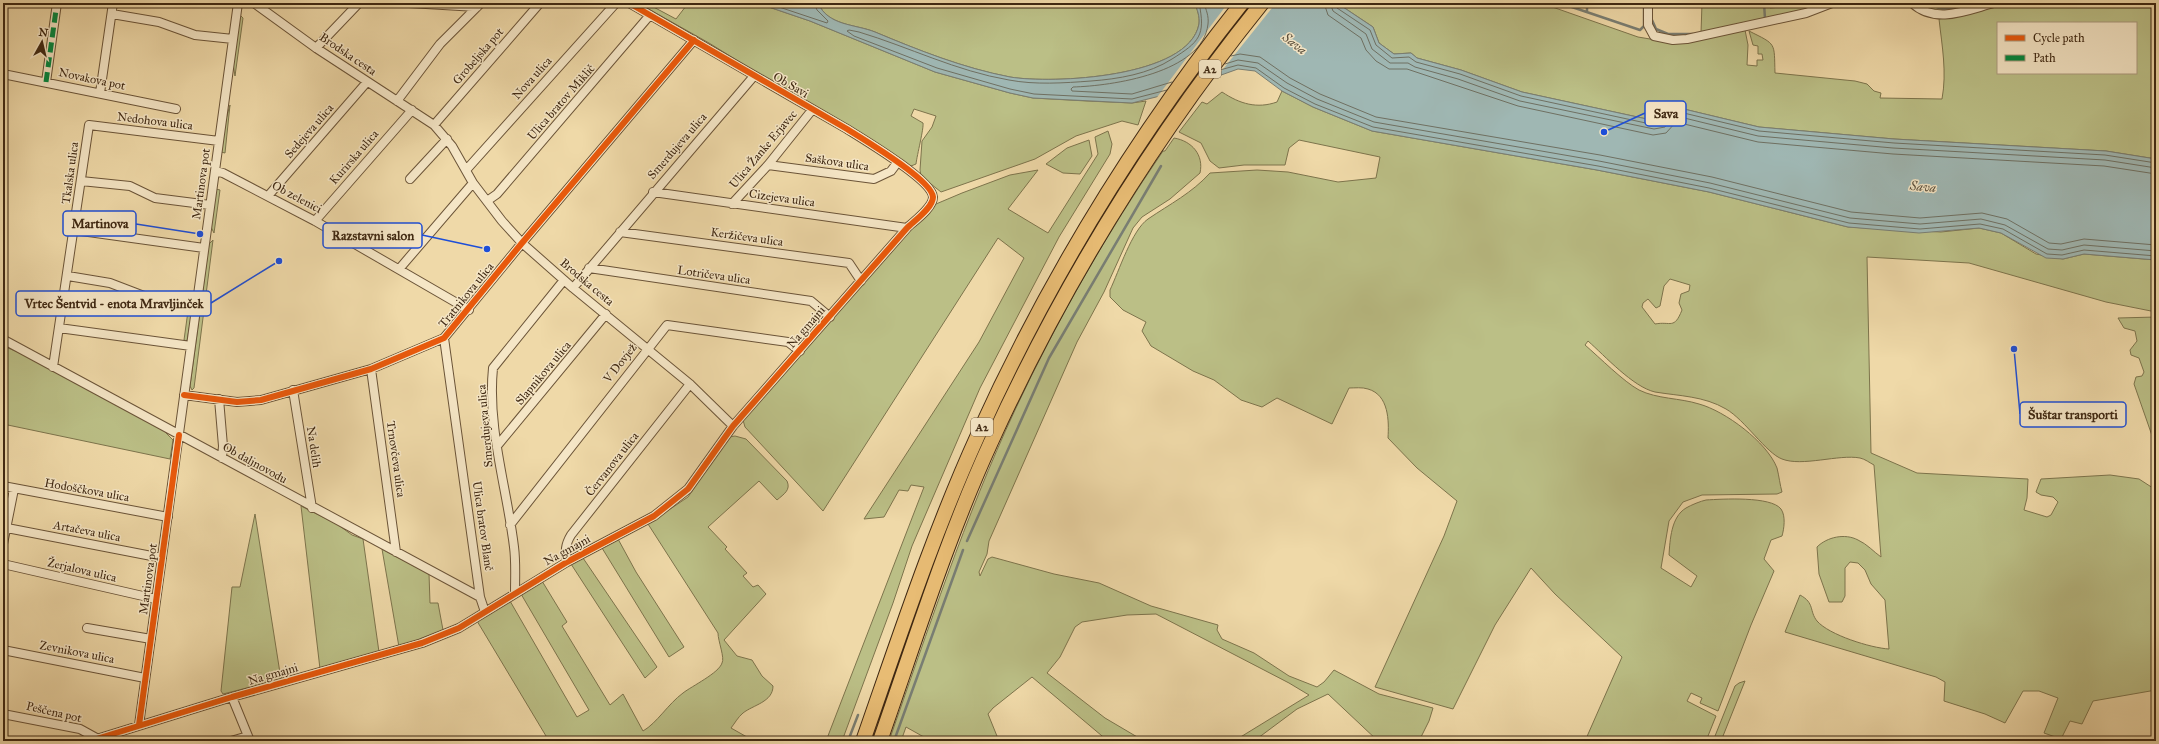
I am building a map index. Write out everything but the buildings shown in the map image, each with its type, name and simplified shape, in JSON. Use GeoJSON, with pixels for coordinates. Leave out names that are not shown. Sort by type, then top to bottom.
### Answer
{"type":"FeatureCollection","features":[{"type":"Feature","properties":{"kind":"highway","name":"A2"},"geometry":{"type":"LineString","coordinates":[[863,741],[928,560],[977,436],[1018,351],[1075,245],[1145,134],[1192,67],[1242,3]]}},
{"type":"Feature","properties":{"kind":"highway","name":"A2"},"geometry":{"type":"LineString","coordinates":[[880,741],[934,586],[991,443],[1045,331],[1080,267],[1161,137],[1208,72],[1262,3]]}},
{"type":"Feature","properties":{"kind":"street"},"geometry":{"type":"LineString","coordinates":[[46,82],[57,3]]}},
{"type":"Feature","properties":{"kind":"street"},"geometry":{"type":"LineString","coordinates":[[100,93],[113,3]]}},
{"type":"Feature","properties":{"kind":"street","name":"Martinova pot"},"geometry":{"type":"LineString","coordinates":[[139,725],[238,3]]}},
{"type":"Feature","properties":{"kind":"street","name":"Brodska cesta"},"geometry":{"type":"LineString","coordinates":[[254,3],[316,48],[434,125],[447,139],[467,169],[473,183],[502,222],[573,288],[690,384],[733,426]]}},
{"type":"Feature","properties":{"kind":"street"},"geometry":{"type":"LineString","coordinates":[[316,48],[359,3]]}},
{"type":"Feature","properties":{"kind":"street"},"geometry":{"type":"LineString","coordinates":[[408,3],[479,5]]}},
{"type":"Feature","properties":{"kind":"street","name":"Grobeljska pot"},"geometry":{"type":"LineString","coordinates":[[434,125],[540,3]]}},
{"type":"Feature","properties":{"kind":"street","name":"Nova ulica"},"geometry":{"type":"LineString","coordinates":[[467,169],[616,3]]}},
{"type":"Feature","properties":{"kind":"street","name":"Ob Savi"},"geometry":{"type":"LineString","coordinates":[[629,3],[812,110],[847,128],[897,162],[923,182],[930,189],[932,197]]}},
{"type":"Feature","properties":{"kind":"street"},"geometry":{"type":"LineString","coordinates":[[1648,3],[1648,25],[1654,36],[1673,40],[1687,39],[1806,12],[1832,3]]}},
{"type":"Feature","properties":{"kind":"street"},"geometry":{"type":"LineString","coordinates":[[1912,3],[1924,12],[1937,15],[1951,14],[1994,3]]}},
{"type":"Feature","properties":{"kind":"street"},"geometry":{"type":"LineString","coordinates":[[397,101],[440,44],[479,5]]}},
{"type":"Feature","properties":{"kind":"street"},"geometry":{"type":"LineString","coordinates":[[112,14],[159,22],[195,35],[233,39]]}},
{"type":"Feature","properties":{"kind":"street","name":"Ulica bratov Miklič"},"geometry":{"type":"LineString","coordinates":[[487,201],[497,194],[575,105],[650,15]]}},
{"type":"Feature","properties":{"kind":"street","name":"Tratnikova ulica"},"geometry":{"type":"LineString","coordinates":[[184,395],[237,402],[261,400],[371,369],[444,338],[469,310],[522,242],[694,40]]}},
{"type":"Feature","properties":{"kind":"street","name":"Novakova pot"},"geometry":{"type":"LineString","coordinates":[[3,74],[176,109]]}},
{"type":"Feature","properties":{"kind":"street","name":"Smerdujeva ulica"},"geometry":{"type":"LineString","coordinates":[[573,288],[653,192],[754,76]]}},
{"type":"Feature","properties":{"kind":"street","name":"Sedejeva ulica"},"geometry":{"type":"LineString","coordinates":[[268,196],[367,82]]}},
{"type":"Feature","properties":{"kind":"street","name":"Kurirska ulica"},"geometry":{"type":"LineString","coordinates":[[316,221],[412,110]]}},
{"type":"Feature","properties":{"kind":"street","name":"Ulica Žanke Erjavec"},"geometry":{"type":"LineString","coordinates":[[732,204],[768,165],[812,110]]}},
{"type":"Feature","properties":{"kind":"street","name":"Nedohova ulica"},"geometry":{"type":"LineString","coordinates":[[89,125],[219,141]]}},
{"type":"Feature","properties":{"kind":"street","name":"Tkalska ulica"},"geometry":{"type":"LineString","coordinates":[[53,367],[68,276],[89,125]]}},
{"type":"Feature","properties":{"kind":"street"},"geometry":{"type":"LineString","coordinates":[[410,179],[447,139]]}},
{"type":"Feature","properties":{"kind":"street","name":"Saškova ulica"},"geometry":{"type":"LineString","coordinates":[[768,165],[874,179],[891,171],[897,162]]}},
{"type":"Feature","properties":{"kind":"street","name":"Ob zelenici"},"geometry":{"type":"LineString","coordinates":[[215,171],[224,173],[316,221],[400,268],[469,310]]}},
{"type":"Feature","properties":{"kind":"street"},"geometry":{"type":"LineString","coordinates":[[81,181],[130,186],[155,198],[210,205]]}},
{"type":"Feature","properties":{"kind":"street"},"geometry":{"type":"LineString","coordinates":[[400,268],[473,183]]}},
{"type":"Feature","properties":{"kind":"street","name":"Cizejeva ulica"},"geometry":{"type":"LineString","coordinates":[[653,192],[907,228]]}},
{"type":"Feature","properties":{"kind":"street","name":"Na gmajni"},"geometry":{"type":"LineString","coordinates":[[90,741],[100,740],[139,725],[232,697],[422,643],[459,628],[567,562],[654,516],[688,489],[733,426],[907,228],[931,204],[932,197]]}},
{"type":"Feature","properties":{"kind":"street"},"geometry":{"type":"LineString","coordinates":[[74,230],[204,248]]}},
{"type":"Feature","properties":{"kind":"street","name":"Keržičeva ulica"},"geometry":{"type":"LineString","coordinates":[[620,232],[849,263],[861,280]]}},
{"type":"Feature","properties":{"kind":"street","name":"Lotričeva ulica"},"geometry":{"type":"LineString","coordinates":[[589,268],[811,300],[830,317]]}},
{"type":"Feature","properties":{"kind":"street"},"geometry":{"type":"LineString","coordinates":[[68,276],[110,283],[144,296],[197,304]]}},
{"type":"Feature","properties":{"kind":"street","name":"Smerdujeva ulica"},"geometry":{"type":"LineString","coordinates":[[515,593],[514,548],[497,446],[492,382],[493,368],[564,280]]}},
{"type":"Feature","properties":{"kind":"street","name":"Slapnikova ulica"},"geometry":{"type":"LineString","coordinates":[[497,446],[606,314]]}},
{"type":"Feature","properties":{"kind":"street","name":"V Dovjež"},"geometry":{"type":"LineString","coordinates":[[510,525],[667,325],[788,342],[800,351]]}},
{"type":"Feature","properties":{"kind":"street"},"geometry":{"type":"LineString","coordinates":[[60,328],[191,346]]}},
{"type":"Feature","properties":{"kind":"street","name":"Ulica bratov Blanč"},"geometry":{"type":"LineString","coordinates":[[444,338],[480,597]]}},
{"type":"Feature","properties":{"kind":"street","name":"Ob daljnovodu"},"geometry":{"type":"LineString","coordinates":[[6,341],[312,508],[480,597]]}},
{"type":"Feature","properties":{"kind":"street","name":"Trnovčeva ulica"},"geometry":{"type":"LineString","coordinates":[[371,369],[396,552]]}},
{"type":"Feature","properties":{"kind":"street","name":"Červanova ulica"},"geometry":{"type":"LineString","coordinates":[[567,562],[565,549],[566,542],[690,384]]}},
{"type":"Feature","properties":{"kind":"street","name":"Na delih"},"geometry":{"type":"LineString","coordinates":[[293,390],[312,508]]}},
{"type":"Feature","properties":{"kind":"street"},"geometry":{"type":"LineString","coordinates":[[219,399],[224,446],[222,458]]}},
{"type":"Feature","properties":{"kind":"street","name":"Hodoščkova ulica"},"geometry":{"type":"LineString","coordinates":[[3,486],[168,517]]}},
{"type":"Feature","properties":{"kind":"street"},"geometry":{"type":"LineString","coordinates":[[3,544],[14,488]]}},
{"type":"Feature","properties":{"kind":"street","name":"Artačeva ulica"},"geometry":{"type":"LineString","coordinates":[[7,528],[162,558]]}},
{"type":"Feature","properties":{"kind":"street","name":"Žerjalova ulica"},"geometry":{"type":"LineString","coordinates":[[3,564],[156,599]]}},
{"type":"Feature","properties":{"kind":"street"},"geometry":{"type":"LineString","coordinates":[[480,597],[485,612]]}},
{"type":"Feature","properties":{"kind":"street"},"geometry":{"type":"LineString","coordinates":[[87,628],[151,639]]}},
{"type":"Feature","properties":{"kind":"street","name":"Zevnikova ulica"},"geometry":{"type":"LineString","coordinates":[[3,650],[146,678]]}},
{"type":"Feature","properties":{"kind":"street"},"geometry":{"type":"LineString","coordinates":[[231,741],[249,738],[232,697]]}},
{"type":"Feature","properties":{"kind":"street","name":"Peščena pot"},"geometry":{"type":"LineString","coordinates":[[3,714],[80,729],[100,740]]}},
{"type":"Feature","properties":{"kind":"green space"},"geometry":{"type":"Polygon","coordinates":[[[638,3],[646,3],[676,19],[686,6],[680,3],[757,3],[810,21],[935,72],[1010,93],[1033,98],[1132,103],[1146,101],[1138,125],[1122,121],[1076,136],[1035,159],[941,192],[921,176],[920,170],[922,141],[932,127],[936,116],[914,109],[911,116],[923,123],[923,126],[916,164],[907,166],[709,43],[638,3]]]}},
{"type":"Feature","properties":{"kind":"green space"},"geometry":{"type":"Polygon","coordinates":[[[818,3],[1195,3],[1199,24],[1190,42],[1171,56],[1146,66],[1086,78],[1030,79],[1010,77],[958,64],[867,29],[843,23],[828,16],[822,11],[818,3]]]}},
{"type":"Feature","properties":{"kind":"green space"},"geometry":{"type":"Polygon","coordinates":[[[1337,3],[1541,3],[1638,37],[1668,42],[1745,30],[1748,45],[1747,65],[1757,66],[1757,60],[1763,60],[1762,54],[1758,54],[1758,46],[1753,45],[1749,31],[1765,39],[1772,46],[1774,50],[1775,73],[1855,81],[1867,84],[1874,91],[1881,93],[1880,98],[1942,99],[1944,69],[1939,19],[2004,3],[2156,3],[2156,159],[2106,151],[1894,139],[1759,127],[1667,105],[1661,108],[1660,118],[1656,121],[1522,92],[1461,70],[1417,58],[1411,53],[1394,54],[1379,43],[1373,27],[1337,3]]]}},
{"type":"Feature","properties":{"kind":"green space"},"geometry":{"type":"Polygon","coordinates":[[[1702,3],[1769,3],[1770,8],[1803,5],[1806,9],[1701,33],[1702,3]]]}},
{"type":"Feature","properties":{"kind":"green space"},"geometry":{"type":"Polygon","coordinates":[[[1915,3],[1928,3],[1929,5],[1937,3],[1982,3],[1937,13],[1915,3]]]}},
{"type":"Feature","properties":{"kind":"green space"},"geometry":{"type":"Polygon","coordinates":[[[240,15],[243,18],[235,76],[233,64],[240,15]]]}},
{"type":"Feature","properties":{"kind":"green space"},"geometry":{"type":"Polygon","coordinates":[[[1282,91],[1313,107],[1372,131],[1597,170],[1709,192],[1848,227],[1941,232],[1979,228],[2001,233],[2036,254],[2063,259],[2084,254],[2156,260],[2156,312],[2106,302],[1969,263],[1867,257],[1871,453],[1917,473],[2028,479],[2027,498],[2024,510],[2047,517],[2051,515],[2058,502],[2053,497],[2041,495],[2036,492],[2041,479],[2110,475],[2139,479],[2156,490],[2156,690],[2093,701],[2082,724],[2070,721],[2061,739],[2044,733],[2058,698],[2039,691],[2023,691],[2005,723],[1985,714],[1944,701],[1945,682],[1936,677],[1785,632],[1800,595],[1810,604],[1817,621],[1831,631],[1851,640],[1889,649],[1885,600],[1871,584],[1865,570],[1858,563],[1850,562],[1845,568],[1845,596],[1842,602],[1829,602],[1819,574],[1817,547],[1836,537],[1848,537],[1858,540],[1881,557],[1874,465],[1866,460],[1851,457],[1800,462],[1782,459],[1769,450],[1741,421],[1726,409],[1709,401],[1655,392],[1647,389],[1629,378],[1588,341],[1585,345],[1619,375],[1639,390],[1661,397],[1699,404],[1721,413],[1732,420],[1755,438],[1772,458],[1777,468],[1782,492],[1777,494],[1702,495],[1683,502],[1669,521],[1661,568],[1691,587],[1697,576],[1669,555],[1674,523],[1681,512],[1686,508],[1706,500],[1746,499],[1776,505],[1781,509],[1784,515],[1782,536],[1771,540],[1764,559],[1774,571],[1751,625],[1718,711],[1700,703],[1702,698],[1691,693],[1687,701],[1716,716],[1706,741],[1585,741],[1622,657],[1555,594],[1531,568],[1495,625],[1453,709],[1375,687],[1444,536],[1457,501],[1417,468],[1388,438],[1388,417],[1386,409],[1384,403],[1375,392],[1363,388],[1349,388],[1332,424],[1277,398],[1262,407],[1241,400],[1214,380],[1193,371],[1151,346],[1142,331],[1146,322],[1123,310],[1110,297],[1110,290],[1126,252],[1142,224],[1188,192],[1210,173],[1257,170],[1288,172],[1338,182],[1376,178],[1380,157],[1299,140],[1289,148],[1285,165],[1244,165],[1219,168],[1210,161],[1201,143],[1179,132],[1202,102],[1207,104],[1222,92],[1235,100],[1249,104],[1262,105],[1277,102],[1282,91]],[[1670,279],[1664,286],[1660,306],[1656,308],[1648,299],[1643,303],[1642,307],[1655,324],[1672,323],[1677,320],[1682,310],[1679,303],[1681,294],[1689,291],[1690,285],[1670,279]]]}},
{"type":"Feature","properties":{"kind":"green space"},"geometry":{"type":"Polygon","coordinates":[[[230,105],[225,153],[221,152],[226,119],[230,105]]]}},
{"type":"Feature","properties":{"kind":"green space"},"geometry":{"type":"Polygon","coordinates":[[[1108,131],[1112,144],[1110,154],[1059,237],[980,388],[912,546],[893,603],[842,741],[826,741],[924,487],[911,485],[908,491],[899,490],[884,517],[864,519],[979,342],[1024,258],[998,238],[823,511],[745,427],[743,420],[924,214],[936,204],[1010,175],[1038,170],[1008,209],[1048,233],[1098,154],[1095,137],[1108,131]]]}},
{"type":"Feature","properties":{"kind":"green space"},"geometry":{"type":"Polygon","coordinates":[[[1174,138],[1186,142],[1195,150],[1200,160],[1200,173],[1170,199],[1142,217],[1133,228],[1104,292],[1077,342],[989,541],[987,554],[979,572],[980,576],[988,559],[992,557],[1054,574],[1099,583],[1151,606],[1218,625],[1217,630],[1222,639],[1254,653],[1289,676],[1317,687],[1324,682],[1334,670],[1379,694],[1433,708],[1429,721],[1419,741],[1378,741],[1328,694],[1297,709],[1254,741],[1234,741],[1309,695],[1289,683],[1156,614],[1127,615],[1082,622],[1075,627],[1060,657],[1047,673],[1105,718],[1144,741],[1108,741],[1032,677],[993,708],[988,714],[999,741],[931,741],[906,727],[901,741],[889,741],[963,532],[997,450],[1031,376],[1066,310],[1122,213],[1163,151],[1165,151],[1174,138]]]}},
{"type":"Feature","properties":{"kind":"green space"},"geometry":{"type":"Polygon","coordinates":[[[1089,140],[1092,156],[1080,174],[1063,173],[1046,164],[1067,148],[1089,140]]]}},
{"type":"Feature","properties":{"kind":"green space"},"geometry":{"type":"Polygon","coordinates":[[[216,189],[220,190],[214,233],[211,227],[216,189]]]}},
{"type":"Feature","properties":{"kind":"green space"},"geometry":{"type":"Polygon","coordinates":[[[213,240],[194,388],[192,390],[190,386],[209,244],[213,240]]]}},
{"type":"Feature","properties":{"kind":"green space"},"geometry":{"type":"Polygon","coordinates":[[[191,309],[192,312],[187,341],[184,340],[188,311],[191,309]]]}},
{"type":"Feature","properties":{"kind":"green space"},"geometry":{"type":"Polygon","coordinates":[[[2156,317],[2156,447],[2134,384],[2136,377],[2142,376],[2144,372],[2139,358],[2131,355],[2130,350],[2137,341],[2135,331],[2124,328],[2118,318],[2156,317]]]}},
{"type":"Feature","properties":{"kind":"green space"},"geometry":{"type":"Polygon","coordinates":[[[3,346],[23,354],[162,429],[173,440],[170,459],[3,424],[3,346]]]}},
{"type":"Feature","properties":{"kind":"green space"},"geometry":{"type":"Polygon","coordinates":[[[735,436],[746,439],[787,481],[788,484],[786,492],[777,500],[759,481],[708,527],[727,547],[725,549],[747,573],[743,576],[753,587],[758,585],[766,594],[724,640],[737,656],[752,660],[762,676],[773,686],[770,696],[743,713],[731,728],[754,741],[549,741],[477,621],[510,601],[577,717],[589,710],[521,594],[542,581],[567,622],[562,626],[610,705],[623,694],[643,731],[648,728],[672,702],[716,671],[723,661],[718,633],[648,524],[688,497],[729,437],[735,436]]]}},
{"type":"Feature","properties":{"kind":"green space"},"geometry":{"type":"Polygon","coordinates":[[[301,506],[337,524],[352,535],[363,539],[379,652],[320,669],[301,506]]]}},
{"type":"Feature","properties":{"kind":"green space"},"geometry":{"type":"Polygon","coordinates":[[[255,514],[282,679],[223,694],[221,691],[232,587],[240,587],[255,514]]]}},
{"type":"Feature","properties":{"kind":"green space"},"geometry":{"type":"Polygon","coordinates":[[[618,539],[636,572],[684,647],[669,657],[602,548],[618,539]]]}},
{"type":"Feature","properties":{"kind":"green space"},"geometry":{"type":"Polygon","coordinates":[[[382,549],[429,574],[430,603],[438,603],[443,630],[399,647],[382,549]]]}},
{"type":"Feature","properties":{"kind":"green space"},"geometry":{"type":"Polygon","coordinates":[[[583,558],[657,667],[645,678],[571,564],[583,558]]]}},
{"type":"Feature","properties":{"kind":"green space"},"geometry":{"type":"Polygon","coordinates":[[[1745,681],[1721,741],[1713,741],[1735,686],[1745,681]]]}},
{"type":"Feature","properties":{"kind":"water","name":"Sava"},"geometry":{"type":"Polygon","coordinates":[[[757,3],[818,3],[822,11],[835,20],[867,29],[958,64],[1010,77],[1056,79],[1086,78],[1116,73],[1146,66],[1171,56],[1190,42],[1199,24],[1199,16],[1195,3],[1337,3],[1373,27],[1379,43],[1394,54],[1411,53],[1417,58],[1461,70],[1522,92],[1656,121],[1660,118],[1663,106],[1667,105],[1759,127],[1894,139],[2106,151],[2156,159],[2156,260],[2084,254],[2063,259],[2046,258],[2001,233],[1979,228],[1919,233],[1848,227],[1709,192],[1597,170],[1372,131],[1313,107],[1282,91],[1255,71],[1238,69],[1168,94],[1132,103],[1033,98],[935,72],[810,21],[757,3]]]}},
{"type":"Feature","properties":{"kind":"pier"},"geometry":{"type":"Polygon","coordinates":[[[1228,3],[1276,3],[1216,78],[1155,100],[1228,3]]]}},
{"type":"Feature","properties":{"kind":"waterway"},"geometry":{"type":"LineString","coordinates":[[1560,3],[1640,30],[1644,26],[1644,7]]}},
{"type":"Feature","properties":{"kind":"waterway"},"geometry":{"type":"LineString","coordinates":[[1587,3],[1587,11]]}},
{"type":"Feature","properties":{"kind":"waterway"},"geometry":{"type":"LineString","coordinates":[[1764,3],[1765,19]]}},
{"type":"Feature","properties":{"kind":"waterway"},"geometry":{"type":"LineString","coordinates":[[1807,3],[1807,9]]}},
{"type":"Feature","properties":{"kind":"waterway"},"geometry":{"type":"LineString","coordinates":[[1931,3],[1935,6],[1946,9],[1958,9],[1974,5]]}},
{"type":"Feature","properties":{"kind":"waterway"},"geometry":{"type":"LineString","coordinates":[[1652,20],[1656,29],[1668,34],[1693,34]]}},
{"type":"Feature","properties":{"kind":"waterway"},"geometry":{"type":"LineString","coordinates":[[967,541],[1049,358],[1161,166]]}},
{"type":"Feature","properties":{"kind":"waterway"},"geometry":{"type":"LineString","coordinates":[[894,741],[963,550]]}},
{"type":"Feature","properties":{"kind":"waterway"},"geometry":{"type":"LineString","coordinates":[[848,741],[858,715]]}},
{"type":"Feature","properties":{"kind":"marked path"},"geometry":{"type":"LineString","coordinates":[[46,82],[57,3]]}},
{"type":"Feature","properties":{"kind":"cycle path"},"geometry":{"type":"LineString","coordinates":[[90,741],[232,697],[422,643],[459,628],[567,562],[654,516],[688,489],[733,426],[907,228],[930,206],[933,197],[930,190],[896,160],[847,129],[629,3]]}},
{"type":"Feature","properties":{"kind":"cycle path"},"geometry":{"type":"LineString","coordinates":[[184,395],[237,402],[261,400],[371,369],[444,338],[522,243],[694,40]]}},
{"type":"Feature","properties":{"kind":"cycle path"},"geometry":{"type":"LineString","coordinates":[[139,725],[179,435]]}},
{"type":"Feature","properties":{"kind":"place","name":"Sava"},"geometry":{"type":"Point","coordinates":[1604,132]}},
{"type":"Feature","properties":{"kind":"place","name":"Martinova"},"geometry":{"type":"Point","coordinates":[200,234]}},
{"type":"Feature","properties":{"kind":"place","name":"Razstavni salon"},"geometry":{"type":"Point","coordinates":[487,249]}},
{"type":"Feature","properties":{"kind":"place","name":"Vrtec Šentvid - enota Mravljinček"},"geometry":{"type":"Point","coordinates":[279,261]}},
{"type":"Feature","properties":{"kind":"place","name":"Šuštar transporti"},"geometry":{"type":"Point","coordinates":[2014,349]}}]}
